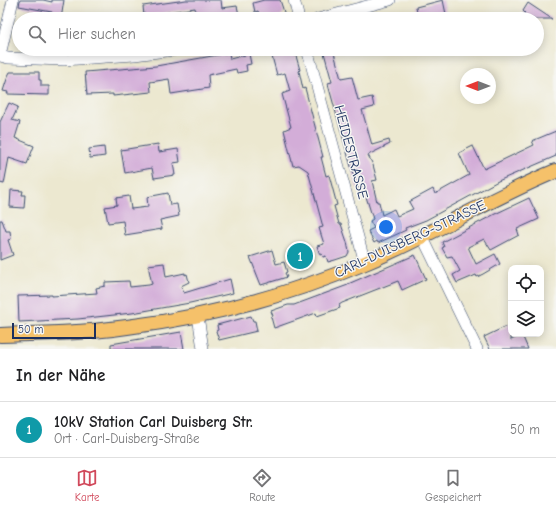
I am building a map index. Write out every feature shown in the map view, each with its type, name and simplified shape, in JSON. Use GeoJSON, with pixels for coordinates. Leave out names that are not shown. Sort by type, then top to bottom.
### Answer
{"type":"FeatureCollection","features":[{"type":"Feature","properties":{"kind":"main road","name":"CARL-DUISBERG-STRASSE"},"geometry":{"type":"LineString","coordinates":[[0,335],[92,331],[127,327],[198,316],[252,303],[323,280],[365,263],[501,196],[556,171]]}},
{"type":"Feature","properties":{"kind":"street"},"geometry":{"type":"LineString","coordinates":[[13,0],[0,56],[8,58],[64,60],[134,56]]}},
{"type":"Feature","properties":{"kind":"street"},"geometry":{"type":"LineString","coordinates":[[294,0],[297,12]]}},
{"type":"Feature","properties":{"kind":"street"},"geometry":{"type":"LineString","coordinates":[[345,12],[390,0]]}},
{"type":"Feature","properties":{"kind":"street","name":"HEIDESTRASSE"},"geometry":{"type":"LineString","coordinates":[[309,56],[365,263]]}},
{"type":"Feature","properties":{"kind":"street"},"geometry":{"type":"LineString","coordinates":[[422,236],[477,349]]}},
{"type":"Feature","properties":{"kind":"street"},"geometry":{"type":"LineString","coordinates":[[198,316],[204,349]]}},
{"type":"Feature","properties":{"kind":"building"},"geometry":{"type":"Polygon","coordinates":[[[20,0],[43,0],[52,2],[52,0],[64,0],[62,12],[52,12],[19,6],[20,0]]]}},
{"type":"Feature","properties":{"kind":"building"},"geometry":{"type":"Polygon","coordinates":[[[186,0],[221,0],[222,8],[237,6],[238,12],[196,12],[195,8],[170,12],[144,12],[143,6],[186,0]]]}},
{"type":"Feature","properties":{"kind":"building"},"geometry":{"type":"Polygon","coordinates":[[[264,0],[280,0],[284,12],[255,12],[253,3],[264,0]]]}},
{"type":"Feature","properties":{"kind":"building"},"geometry":{"type":"Polygon","coordinates":[[[443,0],[446,12],[417,12],[416,7],[443,0]]]}},
{"type":"Feature","properties":{"kind":"building"},"geometry":{"type":"Polygon","coordinates":[[[528,3],[542,12],[524,12],[523,11],[528,3]]]}},
{"type":"Feature","properties":{"kind":"building"},"geometry":{"type":"Polygon","coordinates":[[[544,14],[552,19],[544,19],[544,14]]]}},
{"type":"Feature","properties":{"kind":"building"},"geometry":{"type":"Polygon","coordinates":[[[212,56],[230,56],[230,59],[241,56],[249,56],[251,64],[246,65],[247,71],[237,73],[236,69],[208,75],[209,88],[171,94],[169,79],[150,82],[151,92],[113,96],[113,94],[87,95],[85,72],[156,66],[212,56]]]}},
{"type":"Feature","properties":{"kind":"building"},"geometry":{"type":"Polygon","coordinates":[[[272,56],[296,56],[303,89],[305,88],[323,157],[321,157],[326,176],[329,175],[337,205],[334,206],[339,224],[341,224],[347,242],[349,252],[347,256],[328,262],[326,256],[323,257],[322,254],[320,255],[317,246],[324,244],[319,228],[323,227],[308,171],[299,165],[293,166],[284,130],[291,127],[282,94],[290,91],[285,73],[277,75],[272,56]]]}},
{"type":"Feature","properties":{"kind":"building"},"geometry":{"type":"Polygon","coordinates":[[[325,56],[335,56],[341,79],[352,77],[358,100],[372,97],[374,107],[362,110],[372,145],[389,140],[390,144],[368,155],[373,165],[377,180],[372,181],[382,215],[394,209],[397,216],[413,209],[409,202],[433,189],[435,194],[469,175],[459,153],[473,146],[484,169],[534,145],[532,141],[556,131],[556,156],[498,181],[426,220],[405,228],[406,230],[378,243],[377,241],[374,243],[368,231],[374,228],[370,221],[373,219],[363,187],[357,188],[329,88],[328,83],[332,82],[325,56]]]}},
{"type":"Feature","properties":{"kind":"building"},"geometry":{"type":"Polygon","coordinates":[[[10,72],[39,72],[41,86],[49,86],[49,95],[7,94],[8,92],[3,91],[10,72]]]}},
{"type":"Feature","properties":{"kind":"building"},"geometry":{"type":"Polygon","coordinates":[[[9,103],[18,107],[12,120],[20,122],[15,138],[34,146],[27,164],[9,158],[4,184],[0,183],[0,122],[9,103]]]}},
{"type":"Feature","properties":{"kind":"building"},"geometry":{"type":"Polygon","coordinates":[[[158,144],[159,152],[178,149],[180,162],[173,163],[175,175],[154,178],[152,168],[125,173],[121,150],[158,144]]]}},
{"type":"Feature","properties":{"kind":"building"},"geometry":{"type":"Polygon","coordinates":[[[104,147],[105,156],[90,158],[89,149],[104,147]]]}},
{"type":"Feature","properties":{"kind":"building"},"geometry":{"type":"Polygon","coordinates":[[[11,190],[23,191],[22,195],[25,195],[24,208],[10,207],[11,190]]]}},
{"type":"Feature","properties":{"kind":"building"},"geometry":{"type":"Polygon","coordinates":[[[168,193],[170,205],[177,204],[179,216],[160,220],[162,229],[125,235],[123,221],[108,223],[105,207],[117,205],[116,198],[129,196],[131,209],[148,207],[147,197],[168,193]]]}},
{"type":"Feature","properties":{"kind":"building"},"geometry":{"type":"Polygon","coordinates":[[[529,198],[539,219],[517,229],[519,235],[491,250],[484,239],[468,247],[476,264],[495,254],[500,264],[477,277],[476,275],[457,283],[453,275],[460,271],[452,256],[447,257],[442,248],[444,247],[442,242],[529,198]]]}},
{"type":"Feature","properties":{"kind":"building"},"geometry":{"type":"Polygon","coordinates":[[[0,220],[2,220],[6,231],[10,231],[11,239],[8,240],[13,255],[0,260],[0,220]]]}},
{"type":"Feature","properties":{"kind":"building"},"geometry":{"type":"Polygon","coordinates":[[[272,250],[276,264],[284,262],[287,277],[261,285],[250,257],[272,250]]]}},
{"type":"Feature","properties":{"kind":"building"},"geometry":{"type":"Polygon","coordinates":[[[415,255],[426,279],[402,290],[398,281],[342,303],[339,305],[340,308],[317,316],[316,313],[274,328],[271,311],[288,305],[294,305],[348,285],[415,255]]]}},
{"type":"Feature","properties":{"kind":"building"},"geometry":{"type":"Polygon","coordinates":[[[164,263],[166,277],[185,273],[185,275],[187,274],[189,282],[181,286],[184,293],[230,279],[233,293],[190,303],[132,313],[78,319],[19,322],[18,296],[52,296],[97,293],[96,288],[105,286],[105,282],[129,281],[130,287],[149,285],[152,284],[148,265],[164,263]]]}},
{"type":"Feature","properties":{"kind":"building"},"geometry":{"type":"Polygon","coordinates":[[[251,316],[253,321],[255,321],[257,331],[219,340],[216,331],[218,330],[217,325],[251,316]]]}},
{"type":"Feature","properties":{"kind":"building"},"geometry":{"type":"Polygon","coordinates":[[[508,325],[508,337],[511,337],[511,340],[518,337],[523,337],[528,349],[490,349],[484,337],[508,325]]]}},
{"type":"Feature","properties":{"kind":"building"},"geometry":{"type":"Polygon","coordinates":[[[181,332],[184,349],[111,349],[111,344],[181,332]]]}},
{"type":"Feature","properties":{"kind":"place","name":"10kV Station Carl Duisberg Str."},"geometry":{"type":"Point","coordinates":[300,256]}}]}
